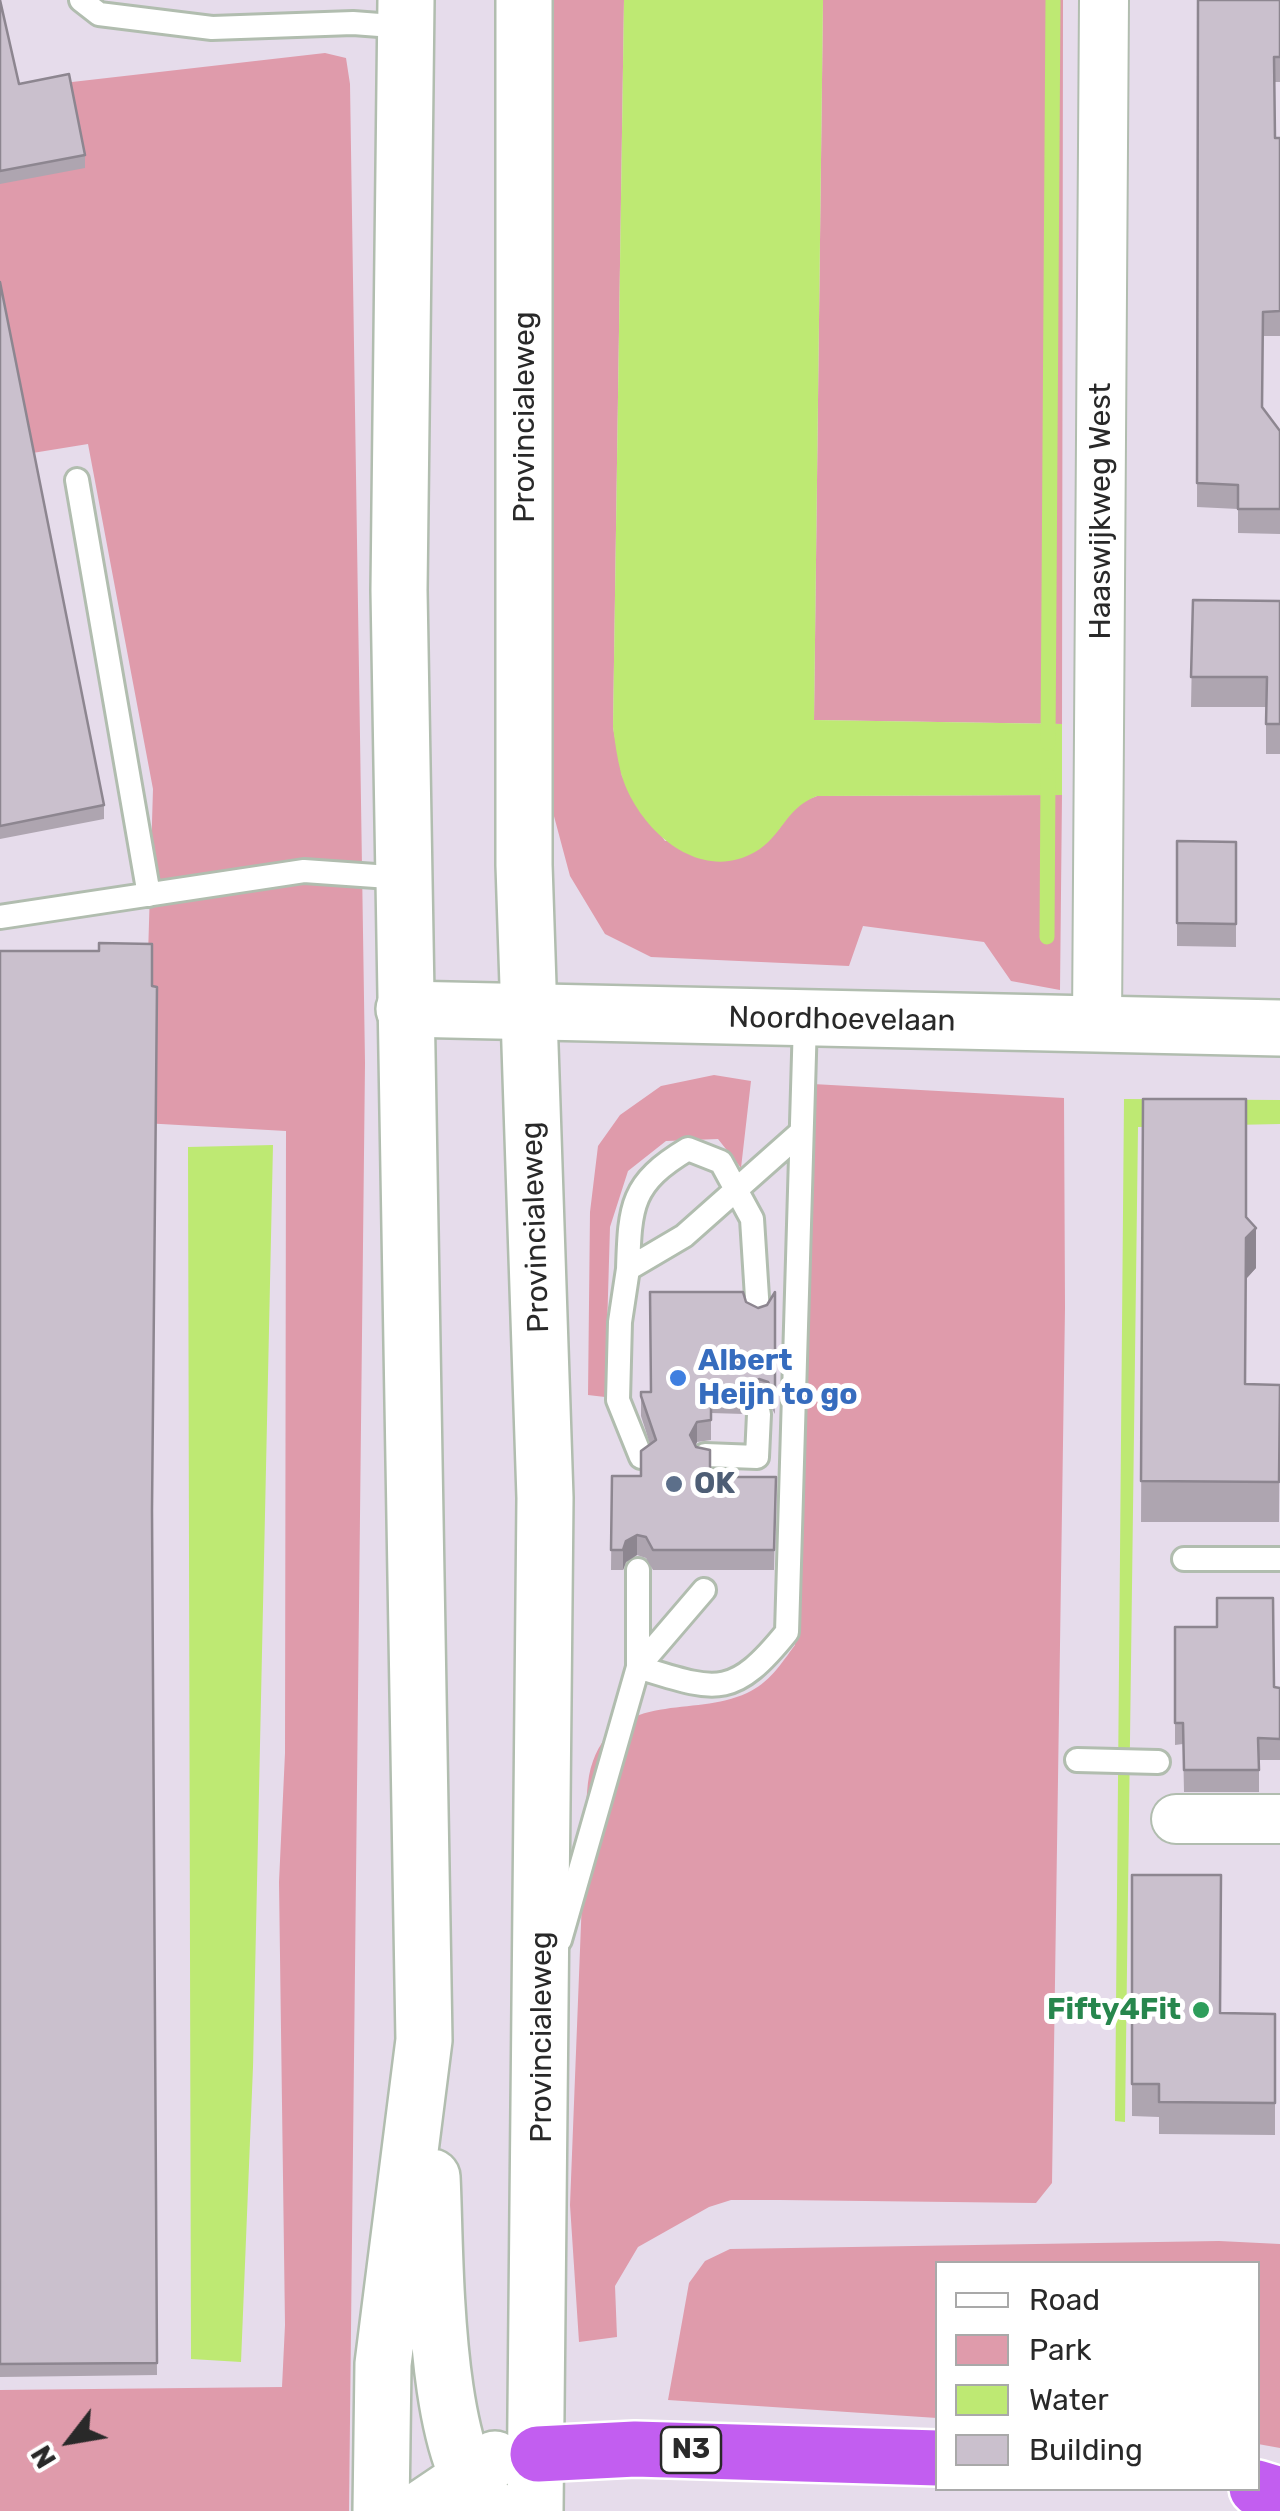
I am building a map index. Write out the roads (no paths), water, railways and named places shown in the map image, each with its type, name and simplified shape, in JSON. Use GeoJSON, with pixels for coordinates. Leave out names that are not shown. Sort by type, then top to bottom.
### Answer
{"type":"FeatureCollection","features":[{"type":"Feature","properties":{"kind":"highway","name":"N3"},"geometry":{"type":"LineString","coordinates":[[538,2454],[635,2449],[935,2458]]}},
{"type":"Feature","properties":{"kind":"main road","name":"Provincialeweg"},"geometry":{"type":"LineString","coordinates":[[524,0],[524,865],[545,1498],[536,2511]]}},
{"type":"Feature","properties":{"kind":"main road"},"geometry":{"type":"LineString","coordinates":[[406,14],[399,590],[424,2040],[449,2419],[482,2493]]}},
{"type":"Feature","properties":{"kind":"main road","name":"Noordhoevelaan"},"geometry":{"type":"LineString","coordinates":[[404,1009],[804,1021],[1280,1028]]}},
{"type":"Feature","properties":{"kind":"main road"},"geometry":{"type":"LineString","coordinates":[[381,2511],[383,2364],[424,2040]]}},
{"type":"Feature","properties":{"kind":"main road"},"geometry":{"type":"LineString","coordinates":[[418,2511],[482,2493],[498,2458],[538,2454]]}},
{"type":"Feature","properties":{"kind":"street","name":"Haaswijkweg West"},"geometry":{"type":"LineString","coordinates":[[1097,1023],[1104,0]]}},
{"type":"Feature","properties":{"kind":"street"},"geometry":{"type":"LineString","coordinates":[[1176,1819],[1280,1819]]}},
{"type":"Feature","properties":{"kind":"lane"},"geometry":{"type":"LineString","coordinates":[[81,0],[99,14],[212,28],[353,23],[406,14]]}},
{"type":"Feature","properties":{"kind":"lane"},"geometry":{"type":"LineString","coordinates":[[77,480],[149,894]]}},
{"type":"Feature","properties":{"kind":"lane"},"geometry":{"type":"LineString","coordinates":[[0,917],[304,871],[404,878]]}},
{"type":"Feature","properties":{"kind":"lane"},"geometry":{"type":"LineString","coordinates":[[638,1667],[706,1688],[755,1672],[787,1632],[804,1021]]}},
{"type":"Feature","properties":{"kind":"lane"},"geometry":{"type":"LineString","coordinates":[[628,1269],[684,1236],[736,1195],[799,1134]]}},
{"type":"Feature","properties":{"kind":"lane"},"geometry":{"type":"LineString","coordinates":[[642,1456],[618,1400],[620,1322],[630,1222],[641,1187],[666,1161],[688,1148],[720,1162],[752,1219],[758,1312]]}},
{"type":"Feature","properties":{"kind":"lane"},"geometry":{"type":"LineString","coordinates":[[706,1455],[757,1457],[758,1414]]}},
{"type":"Feature","properties":{"kind":"lane"},"geometry":{"type":"LineString","coordinates":[[1184,1559],[1280,1559]]}},
{"type":"Feature","properties":{"kind":"lane"},"geometry":{"type":"LineString","coordinates":[[542,1996],[638,1667],[638,1570]]}},
{"type":"Feature","properties":{"kind":"lane"},"geometry":{"type":"LineString","coordinates":[[638,1667],[704,1590]]}},
{"type":"Feature","properties":{"kind":"lane"},"geometry":{"type":"LineString","coordinates":[[1078,1760],[1158,1762]]}},
{"type":"Feature","properties":{"kind":"water"},"geometry":{"type":"Polygon","coordinates":[[[624,0],[823,0],[814,720],[1062,724],[1062,795],[817,796],[797,808],[755,852],[733,860],[712,861],[672,845],[640,813],[620,767],[613,727],[624,0]]]}},
{"type":"Feature","properties":{"kind":"water"},"geometry":{"type":"Polygon","coordinates":[[[1124,1099],[1280,1100],[1280,1124],[1138,1127],[1125,2122],[1115,2121],[1124,1099]]]}},
{"type":"Feature","properties":{"kind":"water"},"geometry":{"type":"Polygon","coordinates":[[[273,1145],[253,2067],[241,2362],[191,2359],[188,1147],[273,1145]]]}},
{"type":"Feature","properties":{"kind":"waterway"},"geometry":{"type":"LineString","coordinates":[[1048,743],[1053,0]]}},
{"type":"Feature","properties":{"kind":"waterway"},"geometry":{"type":"LineString","coordinates":[[1047,937],[1048,776]]}},
{"type":"Feature","properties":{"kind":"place","name":"Albert Heijn to go"},"geometry":{"type":"Point","coordinates":[678,1378]}},
{"type":"Feature","properties":{"kind":"place","name":"OK"},"geometry":{"type":"Point","coordinates":[674,1484]}},
{"type":"Feature","properties":{"kind":"place","name":"Fifty4Fit"},"geometry":{"type":"Point","coordinates":[1201,2010]}}]}
